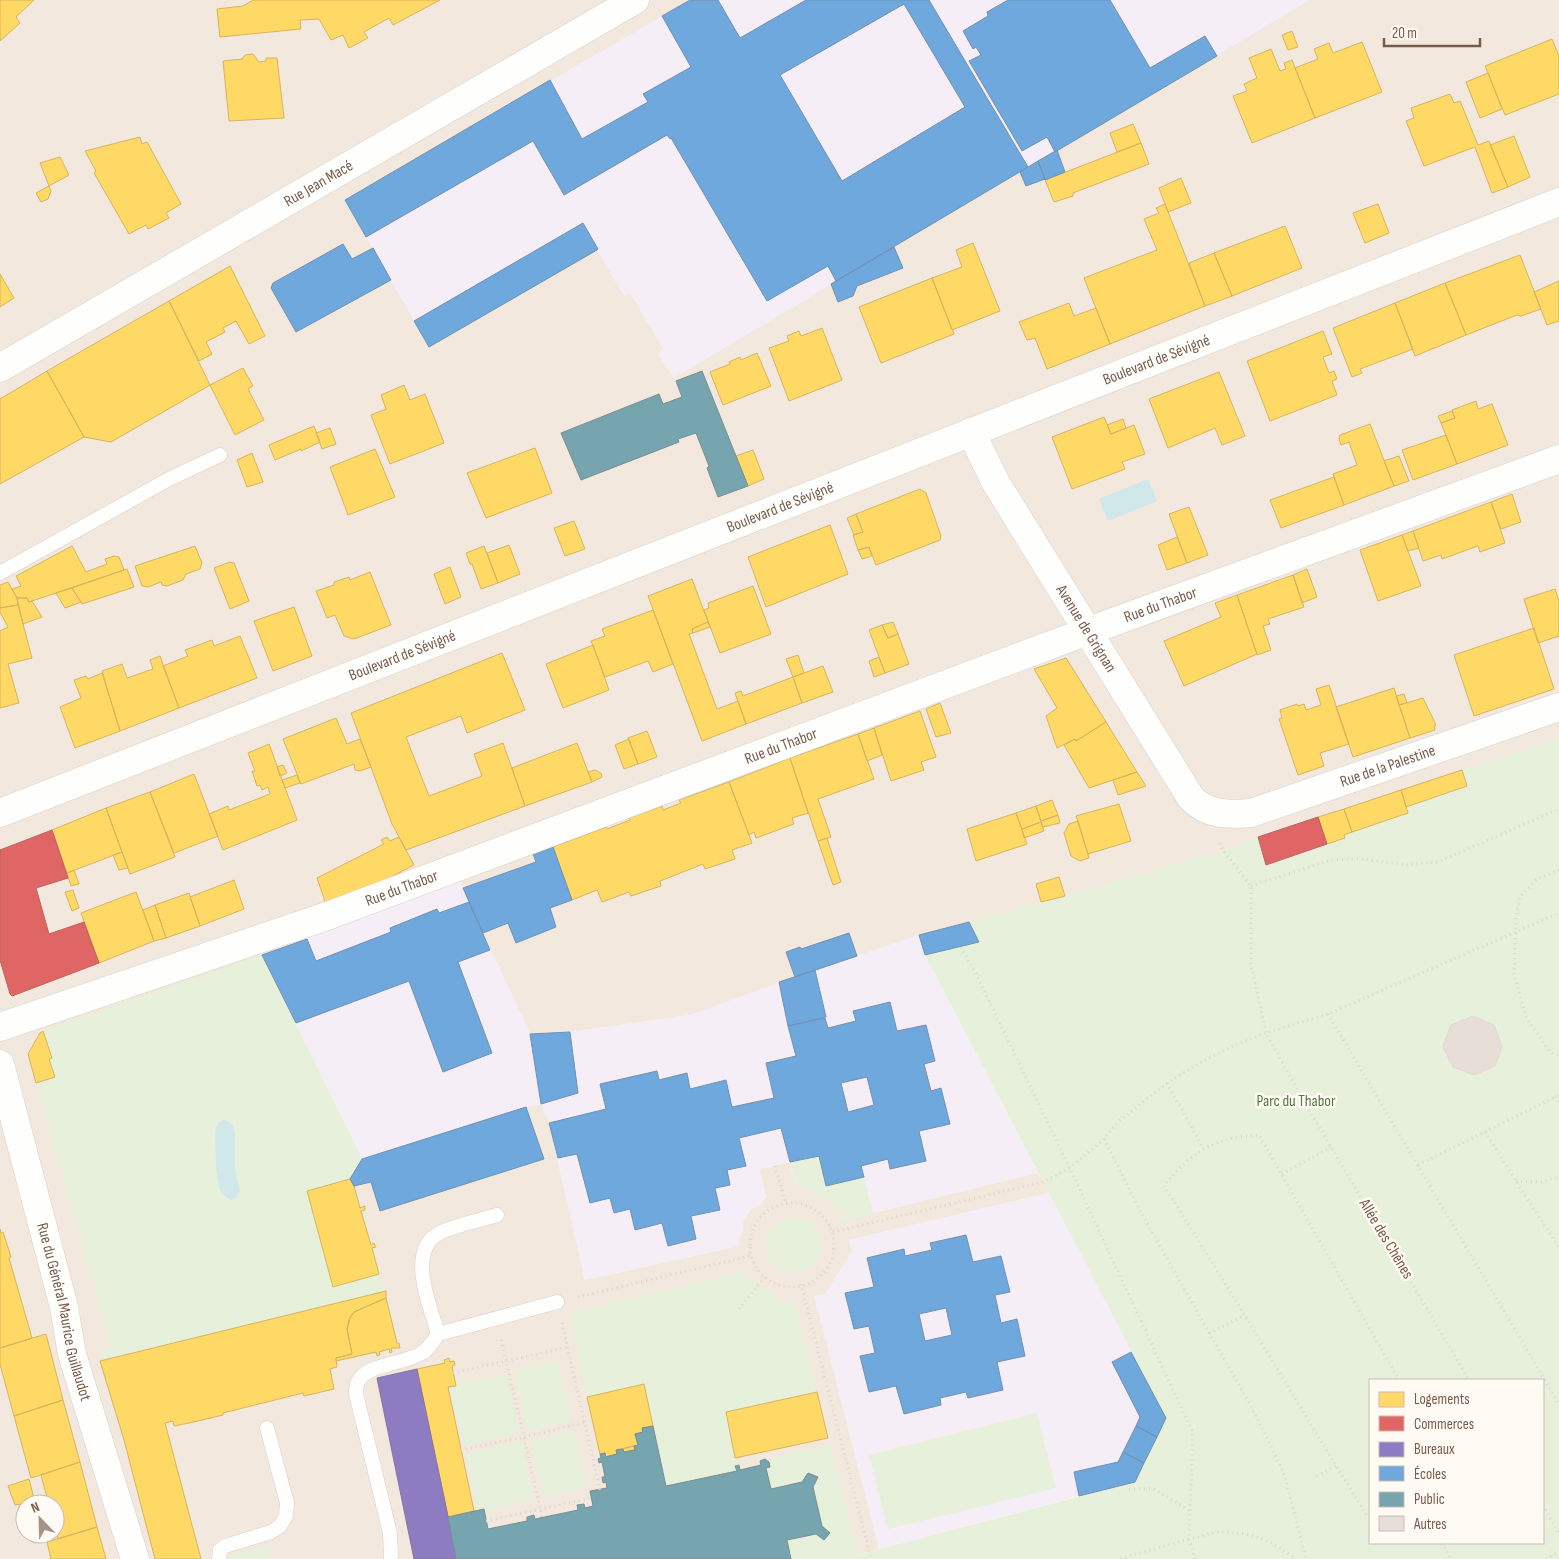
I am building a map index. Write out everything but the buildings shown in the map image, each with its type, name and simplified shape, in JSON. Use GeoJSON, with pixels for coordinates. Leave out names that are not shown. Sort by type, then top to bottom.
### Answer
{"type":"FeatureCollection","features":[{"type":"Feature","properties":{"kind":"street","name":"Rue Jean Macé"},"geometry":{"type":"LineString","coordinates":[[0,368],[635,0]]}},
{"type":"Feature","properties":{"kind":"street","name":"Boulevard de Sévigné"},"geometry":{"type":"LineString","coordinates":[[0,813],[1559,202]]}},
{"type":"Feature","properties":{"kind":"street","name":"Avenue de Grignan"},"geometry":{"type":"LineString","coordinates":[[971,432],[996,482],[1191,798],[1215,824]]}},
{"type":"Feature","properties":{"kind":"street","name":"Rue du Thabor"},"geometry":{"type":"LineString","coordinates":[[0,1027],[330,915],[1088,631],[1559,459]]}},
{"type":"Feature","properties":{"kind":"street","name":"Rue de la Palestine"},"geometry":{"type":"LineString","coordinates":[[1215,824],[1238,814],[1251,813],[1559,707]]}},
{"type":"Feature","properties":{"kind":"street","name":"Rue du Général Maurice Guillaudot"},"geometry":{"type":"LineString","coordinates":[[0,1064],[64,1307],[72,1354],[135,1559]]}},
{"type":"Feature","properties":{"kind":"lane"},"geometry":{"type":"LineString","coordinates":[[0,573],[169,479],[220,455]]}},
{"type":"Feature","properties":{"kind":"lane"},"geometry":{"type":"LineString","coordinates":[[438,1334],[421,1272],[421,1261],[425,1249],[431,1239],[442,1232],[497,1215]]}},
{"type":"Feature","properties":{"kind":"lane"},"geometry":{"type":"LineString","coordinates":[[391,1559],[390,1533],[356,1394],[357,1383],[363,1374],[427,1350],[438,1334],[557,1302]]}},
{"type":"Feature","properties":{"kind":"lane"},"geometry":{"type":"LineString","coordinates":[[218,1559],[220,1550],[225,1546],[271,1532],[280,1526],[286,1516],[286,1503],[267,1428]]}},
{"type":"Feature","properties":{"kind":"path"},"geometry":{"type":"LineString","coordinates":[[1215,824],[1222,850],[1251,886],[1331,860],[1360,859],[1408,865],[1438,862],[1559,809]]}},
{"type":"Feature","properties":{"kind":"path"},"geometry":{"type":"LineString","coordinates":[[1559,870],[1536,880],[1520,897],[1515,932],[1514,974],[1526,1017],[1550,1052],[1559,1056]]}},
{"type":"Feature","properties":{"kind":"path","name":"Allée des Chênes"},"geometry":{"type":"LineString","coordinates":[[1251,886],[1251,964],[1266,1033],[1302,1098],[1468,1379]]}},
{"type":"Feature","properties":{"kind":"path"},"geometry":{"type":"LineString","coordinates":[[832,1232],[1043,1182],[1070,1168],[1104,1139],[1119,1121],[1167,1082],[1215,1055],[1266,1033],[1328,1014],[1559,913]]}},
{"type":"Feature","properties":{"kind":"path"},"geometry":{"type":"LineString","coordinates":[[961,947],[976,974],[1070,1168],[1192,1433],[1189,1539],[1195,1559]]}},
{"type":"Feature","properties":{"kind":"path"},"geometry":{"type":"LineString","coordinates":[[1328,1014],[1559,1404]]}},
{"type":"Feature","properties":{"kind":"path"},"geometry":{"type":"LineString","coordinates":[[1167,1082],[1203,1148]]}},
{"type":"Feature","properties":{"kind":"path"},"geometry":{"type":"LineString","coordinates":[[1418,1165],[1559,1095]]}},
{"type":"Feature","properties":{"kind":"path"},"geometry":{"type":"LineString","coordinates":[[1555,1097],[1559,1103]]}},
{"type":"Feature","properties":{"kind":"path"},"geometry":{"type":"LineString","coordinates":[[1484,1132],[1559,1248]]}},
{"type":"Feature","properties":{"kind":"path"},"geometry":{"type":"LineString","coordinates":[[1369,1518],[1164,1186],[1181,1165],[1203,1148],[1231,1138],[1259,1134],[1398,1379]]}},
{"type":"Feature","properties":{"kind":"path"},"geometry":{"type":"LineString","coordinates":[[1104,1139],[1144,1218],[1252,1408],[1284,1473],[1306,1559]]}},
{"type":"Feature","properties":{"kind":"path"},"geometry":{"type":"LineString","coordinates":[[1282,1174],[1331,1147]]}},
{"type":"Feature","properties":{"kind":"path"},"geometry":{"type":"LineString","coordinates":[[775,1166],[786,1203]]}},
{"type":"Feature","properties":{"kind":"path"},"geometry":{"type":"LineString","coordinates":[[1515,1181],[1541,1182],[1559,1177]]}},
{"type":"Feature","properties":{"kind":"path"},"geometry":{"type":"LineString","coordinates":[[786,1203],[799,1203],[812,1208],[825,1218],[835,1240],[833,1254],[828,1266],[816,1279],[787,1286],[773,1283],[752,1263],[749,1246],[751,1235],[759,1219],[769,1210],[786,1203]]}},
{"type":"Feature","properties":{"kind":"path"},"geometry":{"type":"LineString","coordinates":[[557,1302],[750,1256]]}},
{"type":"Feature","properties":{"kind":"path"},"geometry":{"type":"LineString","coordinates":[[739,1309],[766,1277]]}},
{"type":"Feature","properties":{"kind":"path"},"geometry":{"type":"LineString","coordinates":[[801,1284],[871,1559]]}},
{"type":"Feature","properties":{"kind":"path"},"geometry":{"type":"LineString","coordinates":[[1209,1333],[1245,1315]]}},
{"type":"Feature","properties":{"kind":"path"},"geometry":{"type":"LineString","coordinates":[[564,1330],[600,1490]]}},
{"type":"Feature","properties":{"kind":"path"},"geometry":{"type":"LineString","coordinates":[[502,1343],[542,1518]]}},
{"type":"Feature","properties":{"kind":"path"},"geometry":{"type":"LineString","coordinates":[[453,1373],[568,1347]]}},
{"type":"Feature","properties":{"kind":"path"},"geometry":{"type":"LineString","coordinates":[[461,1450],[585,1422]]}},
{"type":"Feature","properties":{"kind":"path"},"geometry":{"type":"LineString","coordinates":[[1317,1476],[1336,1466]]}},
{"type":"Feature","properties":{"kind":"path"},"geometry":{"type":"LineString","coordinates":[[1129,1489],[1154,1490],[1190,1510]]}},
{"type":"Feature","properties":{"kind":"path"},"geometry":{"type":"LineString","coordinates":[[486,1521],[592,1498]]}},
{"type":"Feature","properties":{"kind":"path"},"geometry":{"type":"LineString","coordinates":[[1544,1507],[1559,1533]]}},
{"type":"Feature","properties":{"kind":"path"},"geometry":{"type":"LineString","coordinates":[[1118,1559],[1219,1532],[1253,1534],[1279,1545],[1295,1559]]}},
{"type":"Feature","properties":{"kind":"path"},"geometry":{"type":"LineString","coordinates":[[1443,1544],[1451,1559]]}},
{"type":"Feature","properties":{"kind":"path"},"geometry":{"type":"LineString","coordinates":[[1546,1559],[1559,1552]]}},
{"type":"Feature","properties":{"kind":"shaded area"},"geometry":{"type":"Polygon","coordinates":[[[0,0],[1559,0],[1559,738],[1216,852],[1065,896],[919,935],[691,1015],[570,1032],[530,1034],[458,879],[262,956],[362,1159],[526,1107],[541,1104],[549,1123],[585,1280],[739,1246],[738,1240],[743,1230],[742,1222],[751,1209],[766,1197],[760,1169],[790,1162],[804,1186],[840,1208],[844,1220],[1038,1173],[1049,1193],[849,1240],[852,1252],[825,1294],[849,1430],[879,1549],[840,1559],[0,1559],[0,0]]]}},
{"type":"Feature","properties":{"kind":"shaded area"},"geometry":{"type":"Polygon","coordinates":[[[690,0],[1310,0],[674,378],[658,354],[663,349],[630,293],[624,296],[597,250],[429,347],[345,200],[690,0]]]}},
{"type":"Feature","properties":{"kind":"shaded area"},"geometry":{"type":"Polygon","coordinates":[[[458,878],[530,1034],[570,1032],[691,1015],[779,982],[919,935],[925,955],[1038,1173],[844,1220],[840,1208],[804,1186],[797,1188],[789,1162],[760,1169],[766,1197],[759,1207],[751,1209],[742,1222],[743,1230],[738,1240],[739,1246],[585,1280],[549,1123],[541,1104],[526,1107],[362,1159],[262,955],[458,878]]]}},
{"type":"Feature","properties":{"kind":"shaded area"},"geometry":{"type":"Polygon","coordinates":[[[1049,1193],[1166,1418],[1135,1482],[879,1549],[814,1296],[825,1294],[852,1252],[849,1240],[1049,1193]]]}},
{"type":"Feature","properties":{"kind":"green space","name":"Parc du Thabor"},"geometry":{"type":"Polygon","coordinates":[[[1559,738],[1559,1559],[791,1559],[787,1540],[816,1534],[824,1540],[830,1533],[822,1526],[813,1487],[818,1477],[808,1473],[802,1482],[771,1489],[766,1468],[770,1467],[769,1462],[765,1459],[831,1445],[857,1555],[1135,1482],[1166,1418],[925,955],[919,935],[1065,896],[1216,852],[1559,738]]]}},
{"type":"Feature","properties":{"kind":"green space"},"geometry":{"type":"Polygon","coordinates":[[[262,955],[362,1159],[350,1179],[307,1191],[333,1287],[379,1274],[384,1292],[100,1361],[110,1343],[36,1083],[54,1077],[49,1059],[52,1058],[43,1031],[262,955]]]}},
{"type":"Feature","properties":{"kind":"green space"},"geometry":{"type":"Polygon","coordinates":[[[819,1156],[864,1177],[873,1213],[844,1220],[840,1208],[804,1186],[797,1188],[790,1162],[819,1156]]]}},
{"type":"Feature","properties":{"kind":"green space"},"geometry":{"type":"Polygon","coordinates":[[[799,1217],[817,1226],[823,1249],[811,1269],[788,1274],[770,1263],[765,1239],[776,1222],[799,1217]]]}},
{"type":"Feature","properties":{"kind":"green space"},"geometry":{"type":"Polygon","coordinates":[[[741,1272],[785,1303],[794,1301],[817,1392],[726,1412],[735,1458],[740,1470],[666,1486],[644,1384],[587,1397],[570,1312],[741,1272]]]}},
{"type":"Feature","properties":{"kind":"green space"},"geometry":{"type":"Polygon","coordinates":[[[558,1361],[572,1421],[528,1431],[514,1371],[558,1361]]]}},
{"type":"Feature","properties":{"kind":"green space"},"geometry":{"type":"Polygon","coordinates":[[[506,1373],[519,1433],[464,1446],[450,1387],[456,1386],[455,1384],[506,1373]]]}},
{"type":"Feature","properties":{"kind":"green space"},"geometry":{"type":"Polygon","coordinates":[[[1037,1413],[1056,1488],[888,1529],[869,1455],[1037,1413]]]}},
{"type":"Feature","properties":{"kind":"green space"},"geometry":{"type":"Polygon","coordinates":[[[574,1430],[587,1487],[543,1497],[530,1440],[574,1430]]]}},
{"type":"Feature","properties":{"kind":"green space"},"geometry":{"type":"Polygon","coordinates":[[[521,1441],[534,1499],[478,1511],[465,1454],[521,1441]]]}},
{"type":"Feature","properties":{"kind":"green space"},"geometry":{"type":"Polygon","coordinates":[[[267,1546],[271,1559],[225,1559],[267,1546]]]}},
{"type":"Feature","properties":{"kind":"water"},"geometry":{"type":"Polygon","coordinates":[[[1148,479],[1157,501],[1108,521],[1099,499],[1148,479]]]}},
{"type":"Feature","properties":{"kind":"water"},"geometry":{"type":"Polygon","coordinates":[[[224,1120],[231,1123],[235,1131],[235,1169],[240,1192],[232,1200],[221,1192],[216,1170],[216,1128],[224,1120]]]}}]}
